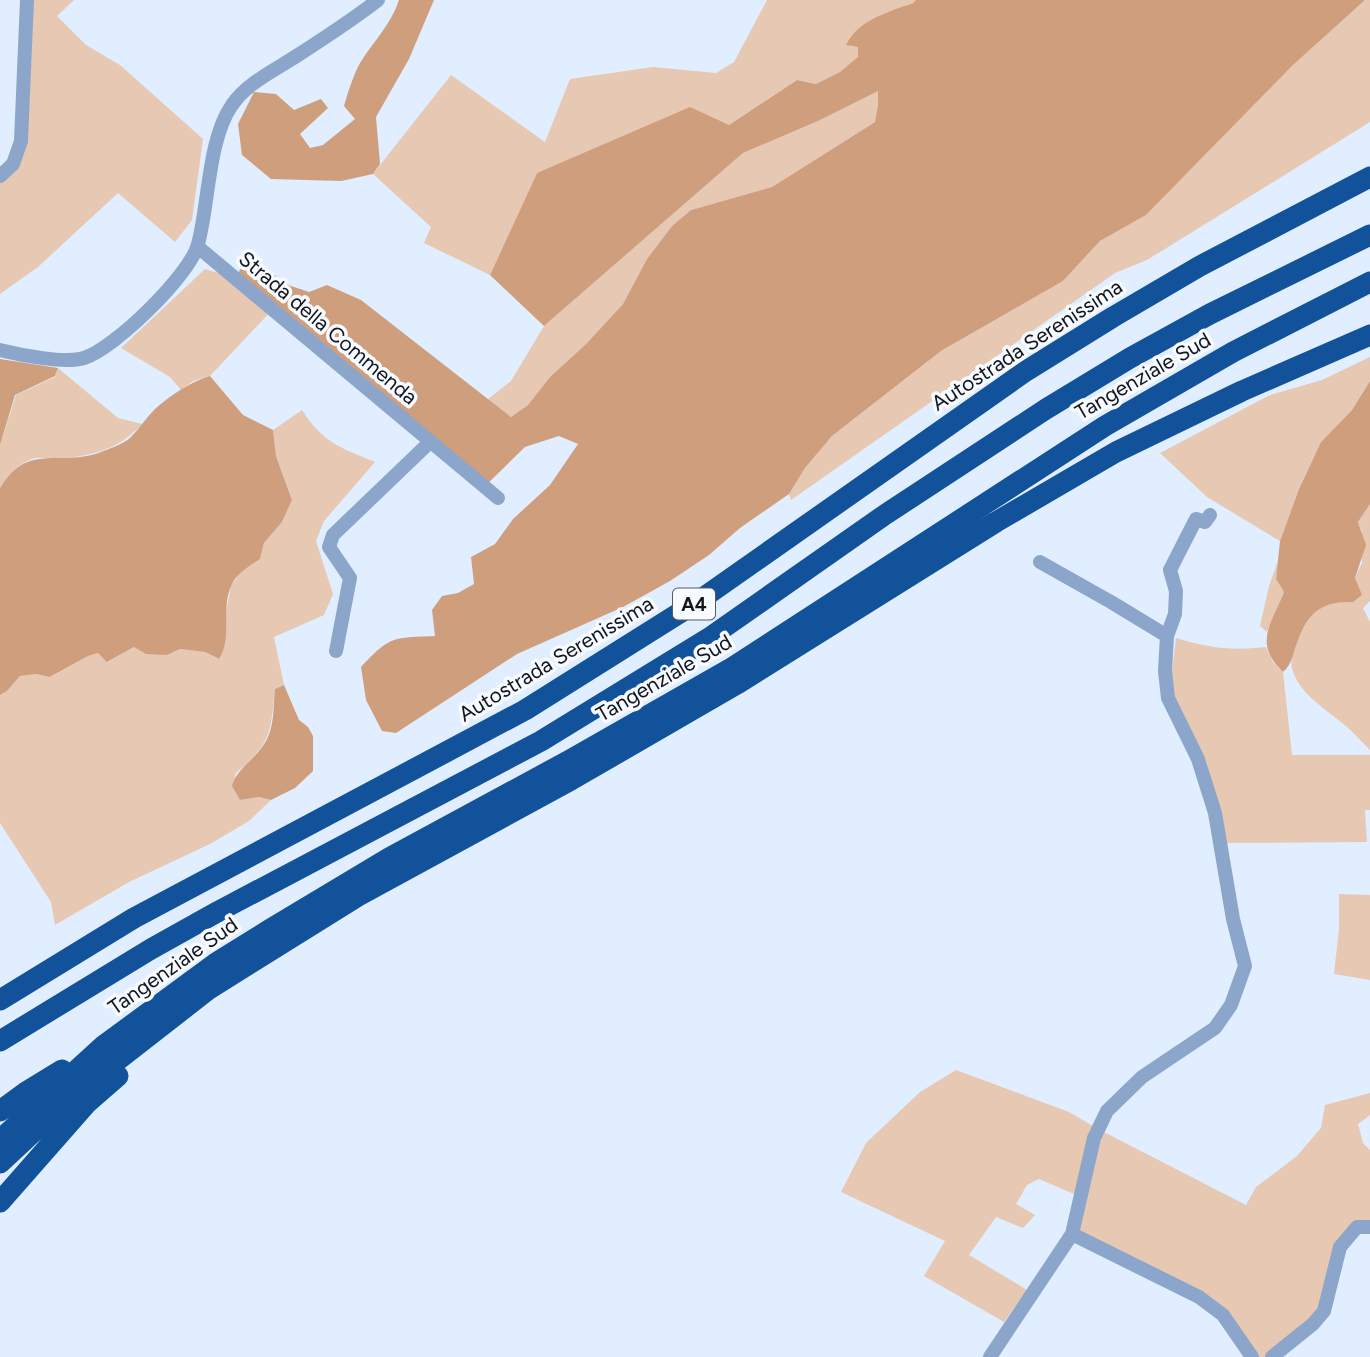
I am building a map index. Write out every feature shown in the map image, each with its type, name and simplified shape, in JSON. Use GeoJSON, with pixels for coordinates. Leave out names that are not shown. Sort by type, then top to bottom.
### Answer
{"type":"FeatureCollection","features":[{"type":"Feature","properties":{"kind":"highway","name":"Autostrada Serenissima"},"geometry":{"type":"LineString","coordinates":[[0,1000],[134,918],[526,710],[697,602],[1026,371],[1200,266],[1370,177]]}},
{"type":"Feature","properties":{"kind":"highway","name":"A4"},"geometry":{"type":"LineString","coordinates":[[0,1041],[207,918],[541,741],[709,638],[886,514],[1046,409],[1210,314],[1370,235]]}},
{"type":"Feature","properties":{"kind":"highway","name":"Tangenziale Sud"},"geometry":{"type":"LineString","coordinates":[[0,1140],[103,1046],[216,963],[389,858],[730,669],[1105,426],[1233,352],[1370,282]]}},
{"type":"Feature","properties":{"kind":"highway","name":"Tangenziale Sud"},"geometry":{"type":"LineString","coordinates":[[0,1163],[73,1095],[209,989],[358,896],[571,780],[737,684],[996,522],[1116,452],[1241,391],[1370,335]]}},
{"type":"Feature","properties":{"kind":"highway"},"geometry":{"type":"LineString","coordinates":[[0,1202],[87,1104],[209,989]]}},
{"type":"Feature","properties":{"kind":"highway"},"geometry":{"type":"LineString","coordinates":[[0,1111],[26,1092],[103,1046]]}},
{"type":"Feature","properties":{"kind":"street"},"geometry":{"type":"LineString","coordinates":[[0,176],[13,164],[21,141],[27,0]]}},
{"type":"Feature","properties":{"kind":"street"},"geometry":{"type":"LineString","coordinates":[[0,350],[51,359],[83,359],[111,343],[141,316],[185,271],[198,247],[215,152],[226,115],[233,103],[248,88],[348,23],[377,0]]}},
{"type":"Feature","properties":{"kind":"street","name":"Strada della Commenda"},"geometry":{"type":"LineString","coordinates":[[198,247],[498,498]]}},
{"type":"Feature","properties":{"kind":"street"},"geometry":{"type":"LineString","coordinates":[[336,651],[350,578],[329,547],[333,536],[430,442]]}},
{"type":"Feature","properties":{"kind":"street"},"geometry":{"type":"LineString","coordinates":[[990,1357],[1072,1234],[1094,1138],[1107,1111],[1142,1077],[1215,1028],[1231,1005],[1245,966],[1233,919],[1215,813],[1198,759],[1168,698],[1165,671],[1167,636],[1175,614],[1176,592],[1170,570],[1196,519],[1205,522],[1210,515]]}},
{"type":"Feature","properties":{"kind":"street"},"geometry":{"type":"LineString","coordinates":[[1040,562],[1167,636]]}},
{"type":"Feature","properties":{"kind":"street"},"geometry":{"type":"LineString","coordinates":[[1272,1357],[1313,1324],[1324,1311],[1340,1247],[1357,1227],[1370,1227]]}},
{"type":"Feature","properties":{"kind":"street"},"geometry":{"type":"LineString","coordinates":[[1072,1234],[1199,1297],[1223,1315],[1252,1357]]}},
{"type":"Feature","properties":{"kind":"shaded area"},"geometry":{"type":"Polygon","coordinates":[[[27,0],[74,0],[57,16],[86,45],[120,65],[203,139],[192,220],[175,242],[118,193],[38,267],[0,294],[0,176],[13,164],[27,0]]]}},
{"type":"Feature","properties":{"kind":"shaded area"},"geometry":{"type":"Polygon","coordinates":[[[399,0],[434,0],[409,59],[376,117],[380,164],[373,174],[341,181],[271,179],[242,155],[238,124],[254,92],[276,94],[294,110],[321,99],[328,108],[300,134],[310,148],[323,145],[355,119],[344,106],[351,84],[360,63],[387,25],[399,0]]]}},
{"type":"Feature","properties":{"kind":"shaded area"},"geometry":{"type":"Polygon","coordinates":[[[767,0],[916,0],[880,15],[859,47],[858,58],[840,72],[816,84],[797,80],[729,125],[537,173],[490,275],[424,243],[431,227],[373,174],[451,75],[545,142],[570,79],[653,67],[716,73],[734,62],[767,0]]]}},
{"type":"Feature","properties":{"kind":"shaded area"},"geometry":{"type":"Polygon","coordinates":[[[916,0],[1365,0],[1292,66],[1146,215],[1100,241],[1063,281],[941,351],[832,436],[805,468],[789,494],[740,528],[709,555],[623,607],[517,654],[396,733],[382,731],[366,700],[361,667],[379,649],[394,640],[435,636],[432,610],[442,596],[458,593],[474,584],[471,557],[495,544],[513,519],[550,485],[578,444],[559,436],[525,447],[484,487],[236,279],[241,267],[266,269],[288,285],[309,292],[327,285],[361,300],[511,417],[528,405],[550,377],[587,343],[623,304],[647,259],[672,226],[691,210],[772,187],[875,122],[878,91],[818,121],[743,153],[544,326],[490,275],[537,173],[690,107],[729,125],[797,80],[816,84],[840,72],[858,57],[858,47],[846,45],[858,29],[875,18],[916,0]]]}},
{"type":"Feature","properties":{"kind":"shaded area"},"geometry":{"type":"Polygon","coordinates":[[[1365,0],[1370,0],[1370,122],[1147,260],[1115,273],[791,500],[789,494],[805,468],[832,436],[941,351],[1063,281],[1100,241],[1146,215],[1292,66],[1365,0]]]}},
{"type":"Feature","properties":{"kind":"shaded area"},"geometry":{"type":"Polygon","coordinates":[[[878,90],[875,122],[772,187],[691,210],[672,226],[647,259],[623,304],[587,343],[550,377],[528,405],[511,417],[487,400],[511,381],[544,326],[743,153],[818,121],[878,90]]]}},
{"type":"Feature","properties":{"kind":"shaded area"},"geometry":{"type":"Polygon","coordinates":[[[205,269],[236,278],[273,309],[210,376],[193,381],[181,390],[170,377],[121,348],[205,269]]]}},
{"type":"Feature","properties":{"kind":"shaded area"},"geometry":{"type":"Polygon","coordinates":[[[1370,357],[1370,381],[1352,410],[1321,442],[1299,489],[1280,541],[1207,497],[1160,453],[1270,395],[1322,380],[1370,357]]]}},
{"type":"Feature","properties":{"kind":"shaded area"},"geometry":{"type":"Polygon","coordinates":[[[0,359],[58,368],[55,376],[15,395],[0,445],[0,359]]]}},
{"type":"Feature","properties":{"kind":"shaded area"},"geometry":{"type":"Polygon","coordinates":[[[58,368],[118,418],[142,424],[124,440],[105,450],[72,457],[27,461],[13,471],[0,488],[0,445],[16,395],[55,377],[58,368]]]}},
{"type":"Feature","properties":{"kind":"shaded area"},"geometry":{"type":"Polygon","coordinates":[[[210,376],[243,415],[273,430],[276,456],[292,500],[282,522],[264,543],[260,559],[240,573],[232,584],[227,603],[225,641],[219,659],[205,652],[180,649],[167,655],[146,654],[134,647],[107,662],[98,653],[88,656],[50,677],[36,674],[20,676],[0,695],[0,488],[11,474],[33,460],[86,456],[124,442],[168,399],[188,385],[210,376]]]}},
{"type":"Feature","properties":{"kind":"shaded area"},"geometry":{"type":"Polygon","coordinates":[[[1370,381],[1370,504],[1358,522],[1366,545],[1355,578],[1362,595],[1353,602],[1332,604],[1317,611],[1305,624],[1291,662],[1283,672],[1274,662],[1267,643],[1270,624],[1284,592],[1276,579],[1280,541],[1299,489],[1321,442],[1352,410],[1370,381]]]}},
{"type":"Feature","properties":{"kind":"shaded area"},"geometry":{"type":"Polygon","coordinates":[[[302,410],[325,437],[342,448],[375,462],[324,521],[316,541],[333,594],[324,615],[274,637],[284,685],[275,689],[270,728],[263,745],[235,774],[240,800],[259,797],[271,800],[249,821],[210,844],[129,882],[55,925],[51,902],[0,823],[0,695],[20,676],[36,674],[51,677],[88,656],[98,653],[108,662],[134,647],[167,655],[180,649],[205,652],[218,659],[231,585],[241,572],[260,559],[264,543],[282,522],[292,500],[276,456],[273,430],[302,410]]]}},
{"type":"Feature","properties":{"kind":"shaded area"},"geometry":{"type":"Polygon","coordinates":[[[1370,504],[1370,601],[1363,608],[1370,622],[1370,750],[1307,694],[1295,677],[1291,663],[1299,636],[1312,614],[1324,606],[1353,602],[1357,587],[1355,578],[1362,563],[1362,531],[1358,522],[1370,504]]]}},
{"type":"Feature","properties":{"kind":"shaded area"},"geometry":{"type":"Polygon","coordinates":[[[1278,561],[1276,579],[1284,592],[1267,632],[1260,626],[1278,561]]]}},
{"type":"Feature","properties":{"kind":"shaded area"},"geometry":{"type":"Polygon","coordinates":[[[1176,638],[1220,648],[1266,647],[1273,662],[1283,672],[1292,755],[1370,755],[1370,810],[1365,810],[1367,842],[1227,843],[1207,763],[1176,704],[1171,679],[1176,638]]]}},
{"type":"Feature","properties":{"kind":"shaded area"},"geometry":{"type":"Polygon","coordinates":[[[284,685],[299,720],[308,727],[313,736],[313,771],[295,788],[271,800],[259,797],[240,800],[232,786],[237,775],[266,741],[273,720],[275,689],[284,685]]]}},
{"type":"Feature","properties":{"kind":"shaded area"},"geometry":{"type":"Polygon","coordinates":[[[1339,894],[1370,895],[1370,980],[1334,974],[1339,929],[1339,894]]]}},
{"type":"Feature","properties":{"kind":"shaded area"},"geometry":{"type":"Polygon","coordinates":[[[956,1070],[1069,1112],[1246,1205],[1256,1187],[1297,1156],[1321,1128],[1325,1105],[1370,1093],[1370,1115],[1358,1124],[1363,1143],[1370,1150],[1370,1227],[1340,1247],[1324,1311],[1272,1357],[1252,1357],[1223,1315],[1072,1234],[1081,1197],[1039,1179],[1027,1185],[1016,1204],[1035,1215],[1023,1228],[996,1217],[969,1255],[1027,1290],[1004,1322],[924,1276],[945,1241],[841,1192],[866,1143],[920,1092],[956,1070]]]}}]}
